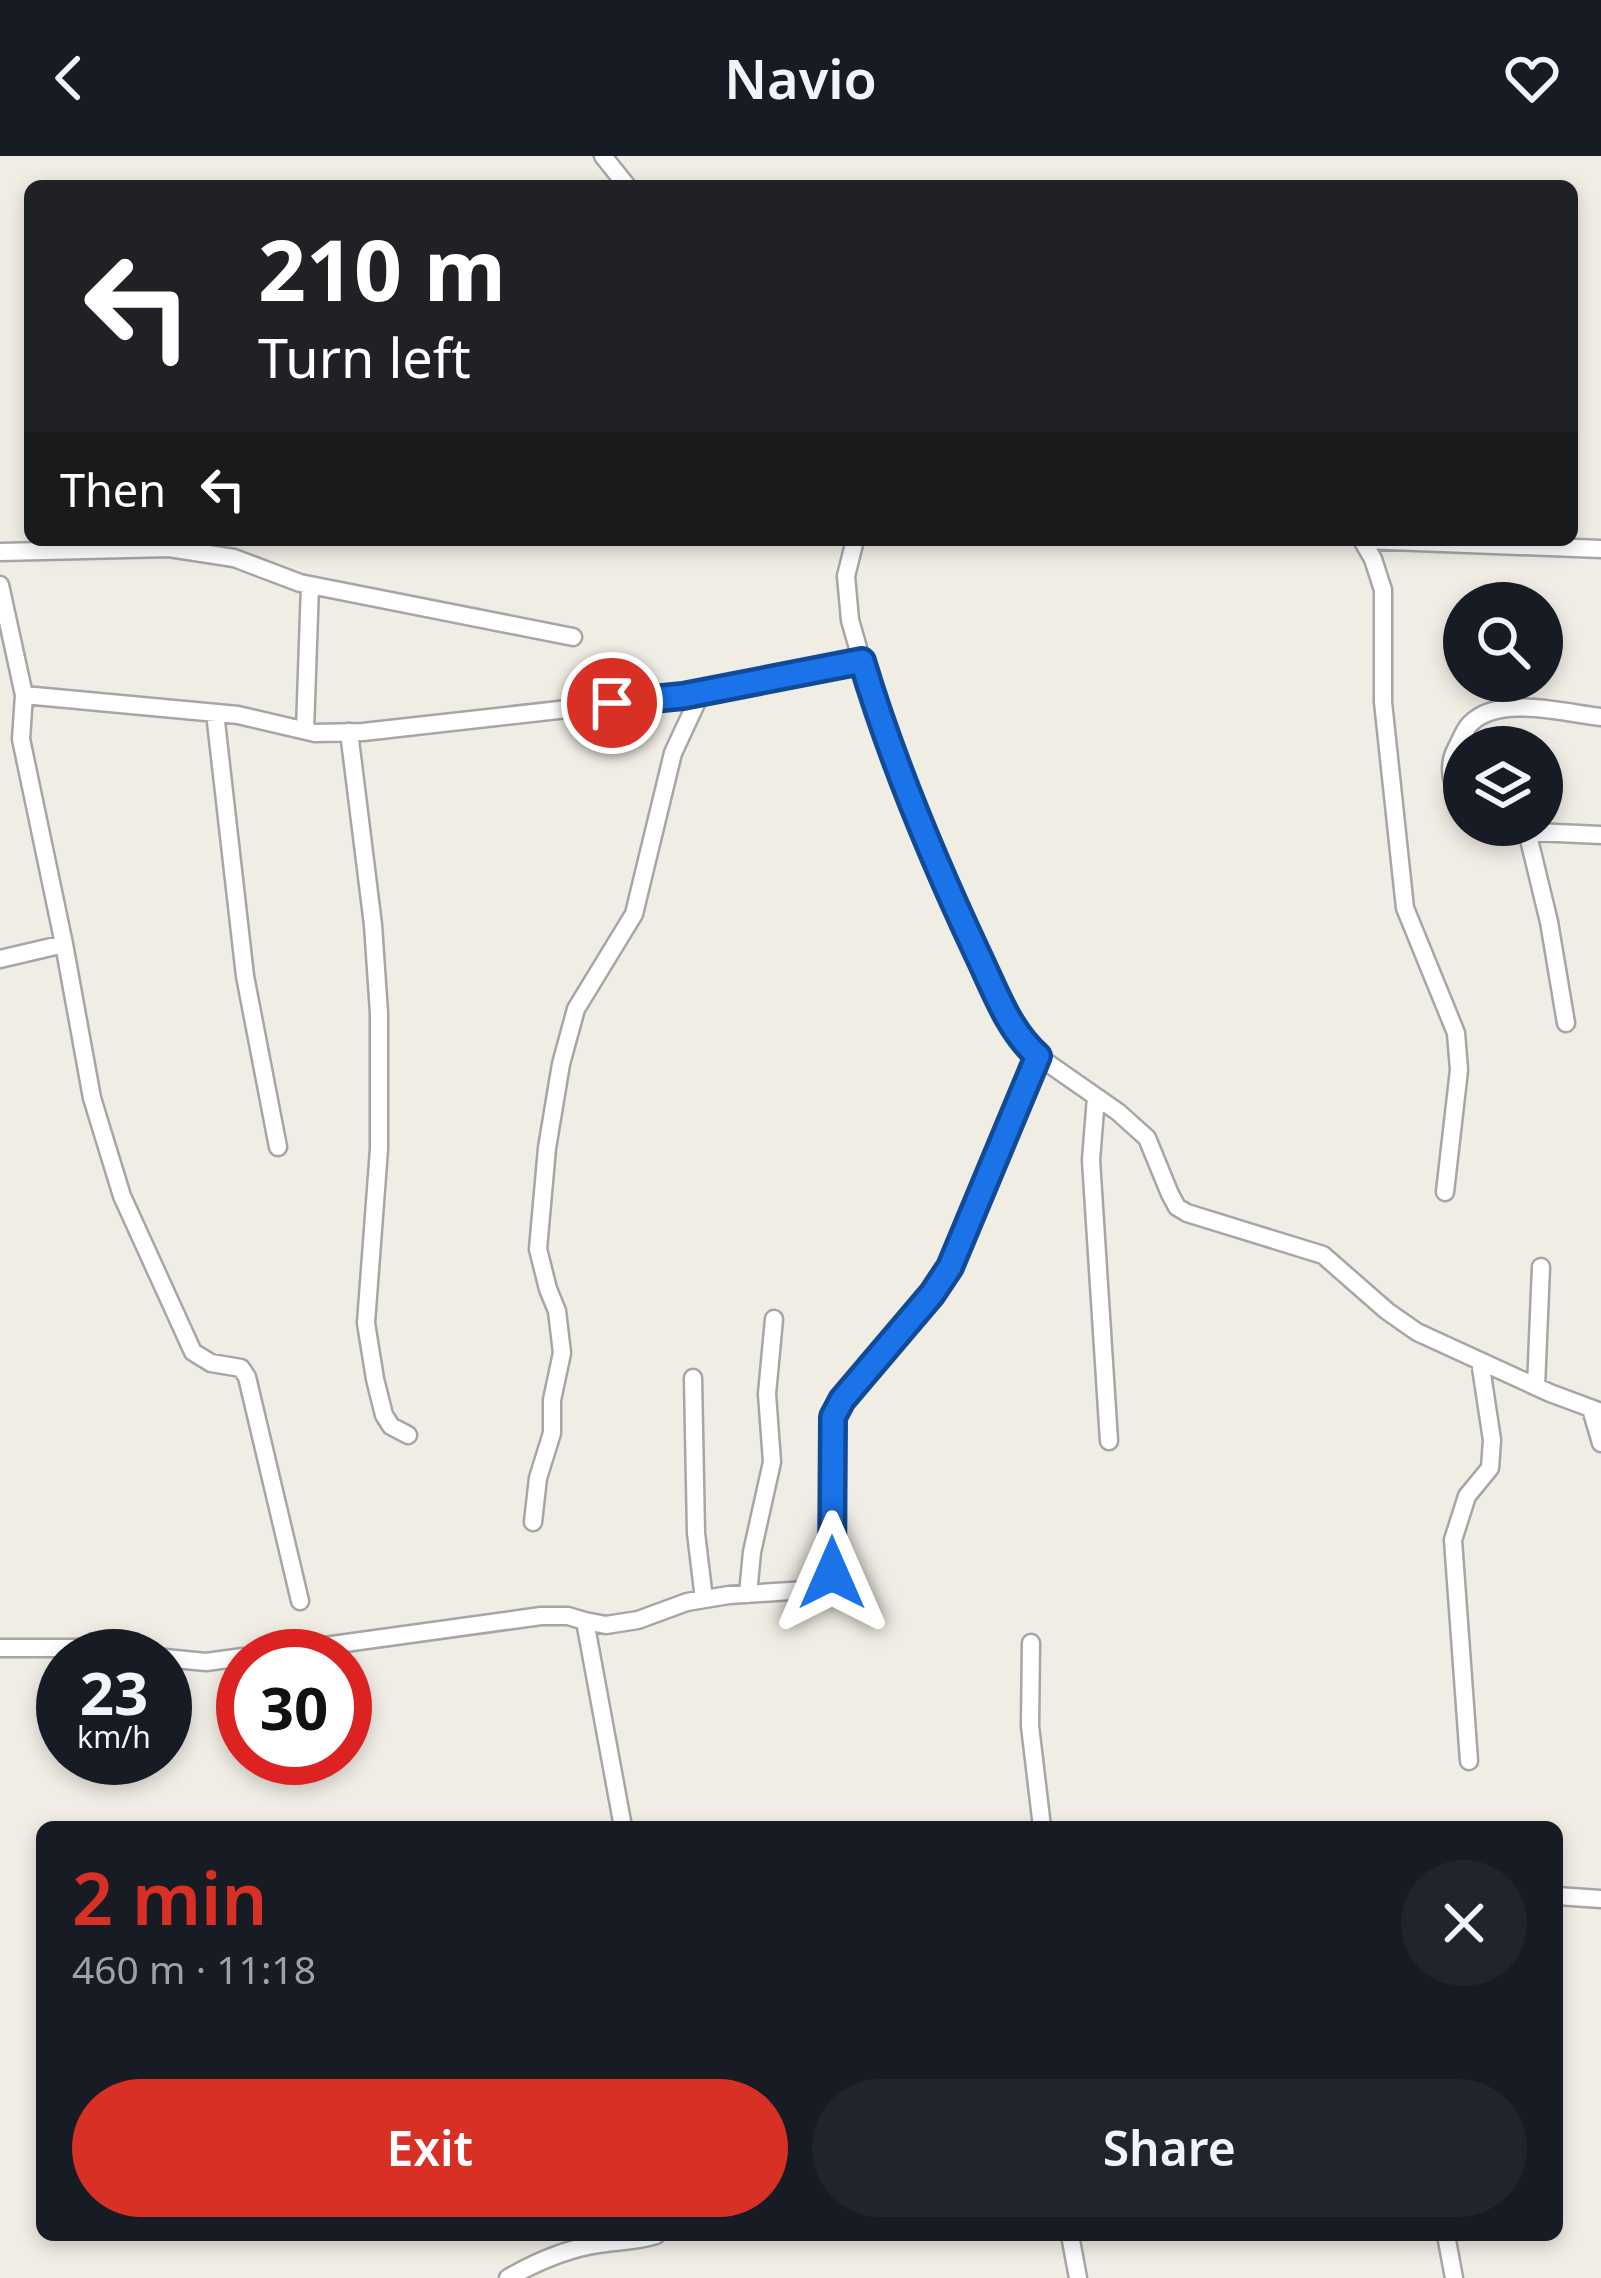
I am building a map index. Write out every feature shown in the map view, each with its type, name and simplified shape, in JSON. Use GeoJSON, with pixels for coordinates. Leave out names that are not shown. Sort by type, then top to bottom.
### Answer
{"type":"FeatureCollection","features":[{"type":"Feature","properties":{"kind":"street"},"geometry":{"type":"LineString","coordinates":[[603,156],[622,180]]}},
{"type":"Feature","properties":{"kind":"street"},"geometry":{"type":"LineString","coordinates":[[854,546],[846,576],[850,620],[874,704],[943,880],[1007,1016],[1038,1056],[1147,1138],[1177,1207],[1323,1256],[1417,1332],[1596,1411],[1601,1443]]}},
{"type":"Feature","properties":{"kind":"street"},"geometry":{"type":"LineString","coordinates":[[1366,546],[1383,590],[1383,702],[1405,908],[1456,1033],[1459,1070],[1445,1192]]}},
{"type":"Feature","properties":{"kind":"street"},"geometry":{"type":"LineString","coordinates":[[1522,546],[1601,549]]}},
{"type":"Feature","properties":{"kind":"street"},"geometry":{"type":"LineString","coordinates":[[0,552],[170,548],[234,558],[310,585],[573,637]]}},
{"type":"Feature","properties":{"kind":"street"},"geometry":{"type":"LineString","coordinates":[[304,730],[310,585]]}},
{"type":"Feature","properties":{"kind":"street"},"geometry":{"type":"LineString","coordinates":[[0,586],[23,695],[21,739],[92,1098],[122,1196],[193,1352],[211,1363],[241,1368],[247,1378],[300,1601]]}},
{"type":"Feature","properties":{"kind":"street"},"geometry":{"type":"LineString","coordinates":[[23,695],[215,713],[315,733],[350,733],[648,701],[862,661]]}},
{"type":"Feature","properties":{"kind":"street"},"geometry":{"type":"LineString","coordinates":[[533,1522],[538,1478],[552,1433],[552,1400],[562,1353],[557,1311],[538,1249],[561,1064],[577,1009],[634,914],[673,752],[701,693]]}},
{"type":"Feature","properties":{"kind":"street"},"geometry":{"type":"LineString","coordinates":[[1469,726],[1492,710],[1510,706],[1601,717]]}},
{"type":"Feature","properties":{"kind":"street"},"geometry":{"type":"LineString","coordinates":[[215,713],[245,976],[278,1147]]}},
{"type":"Feature","properties":{"kind":"street"},"geometry":{"type":"LineString","coordinates":[[350,733],[374,925],[379,1012],[380,1149],[366,1323],[384,1415],[391,1426],[408,1435]]}},
{"type":"Feature","properties":{"kind":"street"},"geometry":{"type":"LineString","coordinates":[[1563,833],[1601,835]]}},
{"type":"Feature","properties":{"kind":"street"},"geometry":{"type":"LineString","coordinates":[[1531,846],[1566,1023]]}},
{"type":"Feature","properties":{"kind":"street"},"geometry":{"type":"LineString","coordinates":[[0,959],[64,944]]}},
{"type":"Feature","properties":{"kind":"street"},"geometry":{"type":"LineString","coordinates":[[372,1640],[541,1616],[568,1616],[606,1625],[704,1599],[807,1591],[832,1573],[833,1417],[950,1267],[1038,1056]]}},
{"type":"Feature","properties":{"kind":"street"},"geometry":{"type":"LineString","coordinates":[[1096,1096],[1090,1160],[1109,1441]]}},
{"type":"Feature","properties":{"kind":"street"},"geometry":{"type":"LineString","coordinates":[[1536,1387],[1541,1268]]}},
{"type":"Feature","properties":{"kind":"street"},"geometry":{"type":"LineString","coordinates":[[748,1594],[772,1462],[766,1394],[774,1319]]}},
{"type":"Feature","properties":{"kind":"street"},"geometry":{"type":"LineString","coordinates":[[1469,1761],[1453,1547],[1467,1496],[1490,1468],[1492,1441],[1480,1361]]}},
{"type":"Feature","properties":{"kind":"street"},"geometry":{"type":"LineString","coordinates":[[693,1378],[696,1533],[704,1599]]}},
{"type":"Feature","properties":{"kind":"street"},"geometry":{"type":"LineString","coordinates":[[586,1622],[622,1821]]}},
{"type":"Feature","properties":{"kind":"street"},"geometry":{"type":"LineString","coordinates":[[1031,1643],[1030,1726],[1041,1821]]}},
{"type":"Feature","properties":{"kind":"street"},"geometry":{"type":"LineString","coordinates":[[0,1648],[36,1648]]}},
{"type":"Feature","properties":{"kind":"street"},"geometry":{"type":"LineString","coordinates":[[1563,1897],[1601,1900]]}},
{"type":"Feature","properties":{"kind":"street"},"geometry":{"type":"LineString","coordinates":[[508,2278],[540,2260],[593,2245],[639,2241]]}},
{"type":"Feature","properties":{"kind":"street"},"geometry":{"type":"LineString","coordinates":[[1071,2241],[1078,2278]]}},
{"type":"Feature","properties":{"kind":"street"},"geometry":{"type":"LineString","coordinates":[[1447,2241],[1454,2278]]}},
{"type":"Feature","properties":{"kind":"route"},"geometry":{"type":"LineString","coordinates":[[612,703],[683,696],[862,661],[874,704],[943,880],[1007,1016],[1038,1056],[950,1267],[833,1417],[832,1573]]}}]}
